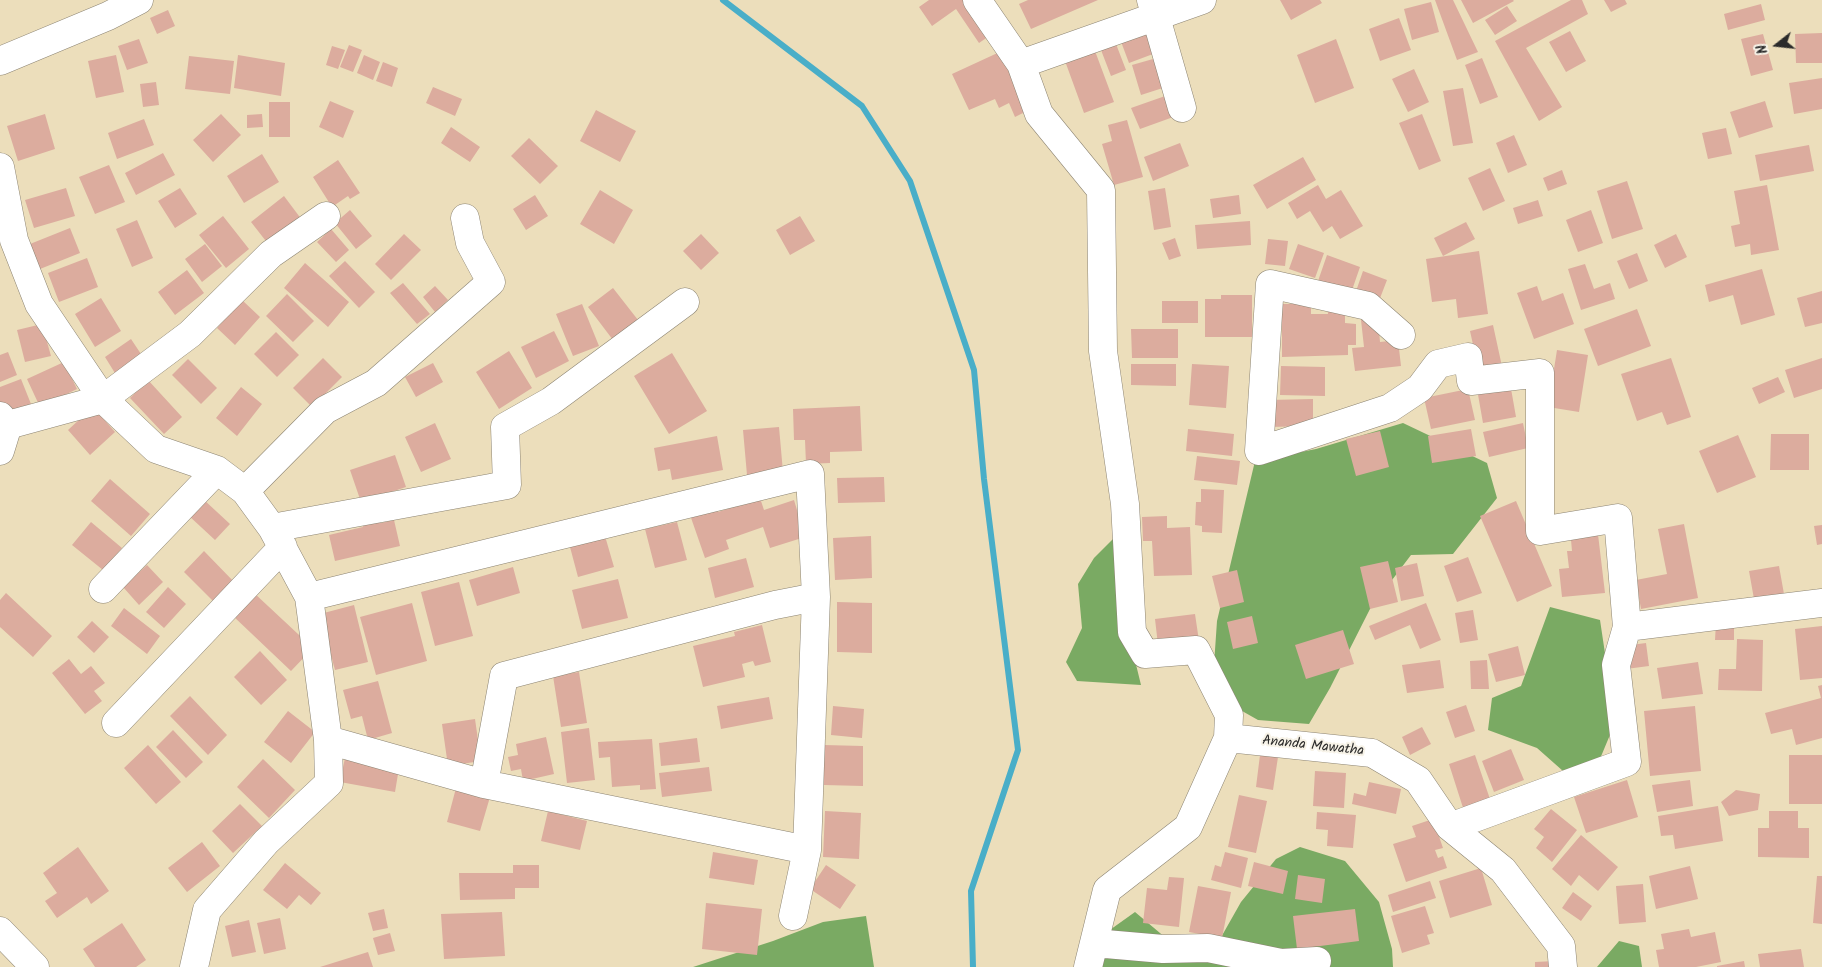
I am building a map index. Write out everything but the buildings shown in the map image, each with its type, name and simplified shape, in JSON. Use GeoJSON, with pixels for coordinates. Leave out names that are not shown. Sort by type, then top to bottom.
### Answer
{"type":"FeatureCollection","features":[{"type":"Feature","properties":{"kind":"street"},"geometry":{"type":"LineString","coordinates":[[0,62],[108,16],[139,0]]}},
{"type":"Feature","properties":{"kind":"street"},"geometry":{"type":"LineString","coordinates":[[977,0],[1021,64],[1039,114],[1101,190],[1103,351],[1125,504],[1132,632],[1145,654],[1196,650],[1230,715],[1228,738],[1188,827],[1107,890],[1091,955],[1163,949],[1208,948],[1281,963],[1317,961]]}},
{"type":"Feature","properties":{"kind":"street"},"geometry":{"type":"LineString","coordinates":[[1021,64],[1154,8],[1202,0]]}},
{"type":"Feature","properties":{"kind":"street"},"geometry":{"type":"LineString","coordinates":[[1154,8],[1182,108]]}},
{"type":"Feature","properties":{"kind":"street"},"geometry":{"type":"LineString","coordinates":[[0,167],[14,240],[39,304],[103,399],[156,449],[218,470],[245,492],[278,537],[309,598],[328,740],[329,783],[266,842],[207,910],[194,967]]}},
{"type":"Feature","properties":{"kind":"street"},"geometry":{"type":"LineString","coordinates":[[0,451],[4,420],[103,399],[190,334],[271,254],[326,216]]}},
{"type":"Feature","properties":{"kind":"street"},"geometry":{"type":"LineString","coordinates":[[245,492],[325,410],[376,383],[492,282],[470,243],[465,218]]}},
{"type":"Feature","properties":{"kind":"street"},"geometry":{"type":"LineString","coordinates":[[1401,335],[1368,306],[1270,284],[1259,451],[1390,408],[1420,388],[1438,364],[1468,357],[1471,381],[1540,373],[1540,531],[1618,518],[1627,628],[1616,665],[1627,762],[1450,827]]}},
{"type":"Feature","properties":{"kind":"street"},"geometry":{"type":"LineString","coordinates":[[116,723],[278,537],[507,485],[505,427],[551,401],[685,302]]}},
{"type":"Feature","properties":{"kind":"street"},"geometry":{"type":"LineString","coordinates":[[103,589],[218,470]]}},
{"type":"Feature","properties":{"kind":"street"},"geometry":{"type":"LineString","coordinates":[[309,598],[810,474],[816,597],[807,850],[794,916]]}},
{"type":"Feature","properties":{"kind":"street"},"geometry":{"type":"LineString","coordinates":[[484,784],[504,676],[775,605],[816,597]]}},
{"type":"Feature","properties":{"kind":"street"},"geometry":{"type":"LineString","coordinates":[[1627,628],[1822,603]]}},
{"type":"Feature","properties":{"kind":"street","name":"Ananda Mawatha"},"geometry":{"type":"LineString","coordinates":[[1228,738],[1372,753],[1418,780],[1450,827],[1503,870],[1561,946],[1563,967]]}},
{"type":"Feature","properties":{"kind":"street"},"geometry":{"type":"LineString","coordinates":[[328,740],[484,784],[807,850]]}},
{"type":"Feature","properties":{"kind":"street"},"geometry":{"type":"LineString","coordinates":[[0,931],[36,967]]}},
{"type":"Feature","properties":{"kind":"green space"},"geometry":{"type":"Polygon","coordinates":[[[1403,423],[1487,463],[1497,498],[1453,554],[1411,555],[1370,609],[1330,688],[1309,724],[1258,720],[1212,694],[1217,621],[1255,461],[1316,449],[1403,423]]]}},
{"type":"Feature","properties":{"kind":"green space"},"geometry":{"type":"Polygon","coordinates":[[[1118,534],[1130,640],[1141,685],[1077,681],[1066,662],[1082,628],[1078,584],[1094,558],[1118,534]]]}},
{"type":"Feature","properties":{"kind":"green space"},"geometry":{"type":"Polygon","coordinates":[[[1550,607],[1600,620],[1606,660],[1612,730],[1597,766],[1563,771],[1537,748],[1488,730],[1492,698],[1521,686],[1550,607]]]}},
{"type":"Feature","properties":{"kind":"green space"},"geometry":{"type":"Polygon","coordinates":[[[1300,847],[1345,861],[1379,902],[1392,949],[1393,967],[1098,967],[1107,932],[1135,912],[1179,949],[1211,955],[1241,902],[1276,859],[1300,847]]]}},
{"type":"Feature","properties":{"kind":"green space"},"geometry":{"type":"Polygon","coordinates":[[[866,916],[874,967],[693,967],[773,941],[823,922],[866,916]]]}},
{"type":"Feature","properties":{"kind":"green space"},"geometry":{"type":"Polygon","coordinates":[[[1619,941],[1639,946],[1642,967],[1597,967],[1619,941]]]}},
{"type":"Feature","properties":{"kind":"waterway"},"geometry":{"type":"LineString","coordinates":[[723,0],[862,106],[910,181],[974,370],[984,479],[1018,750],[971,891],[973,967]]}}]}
